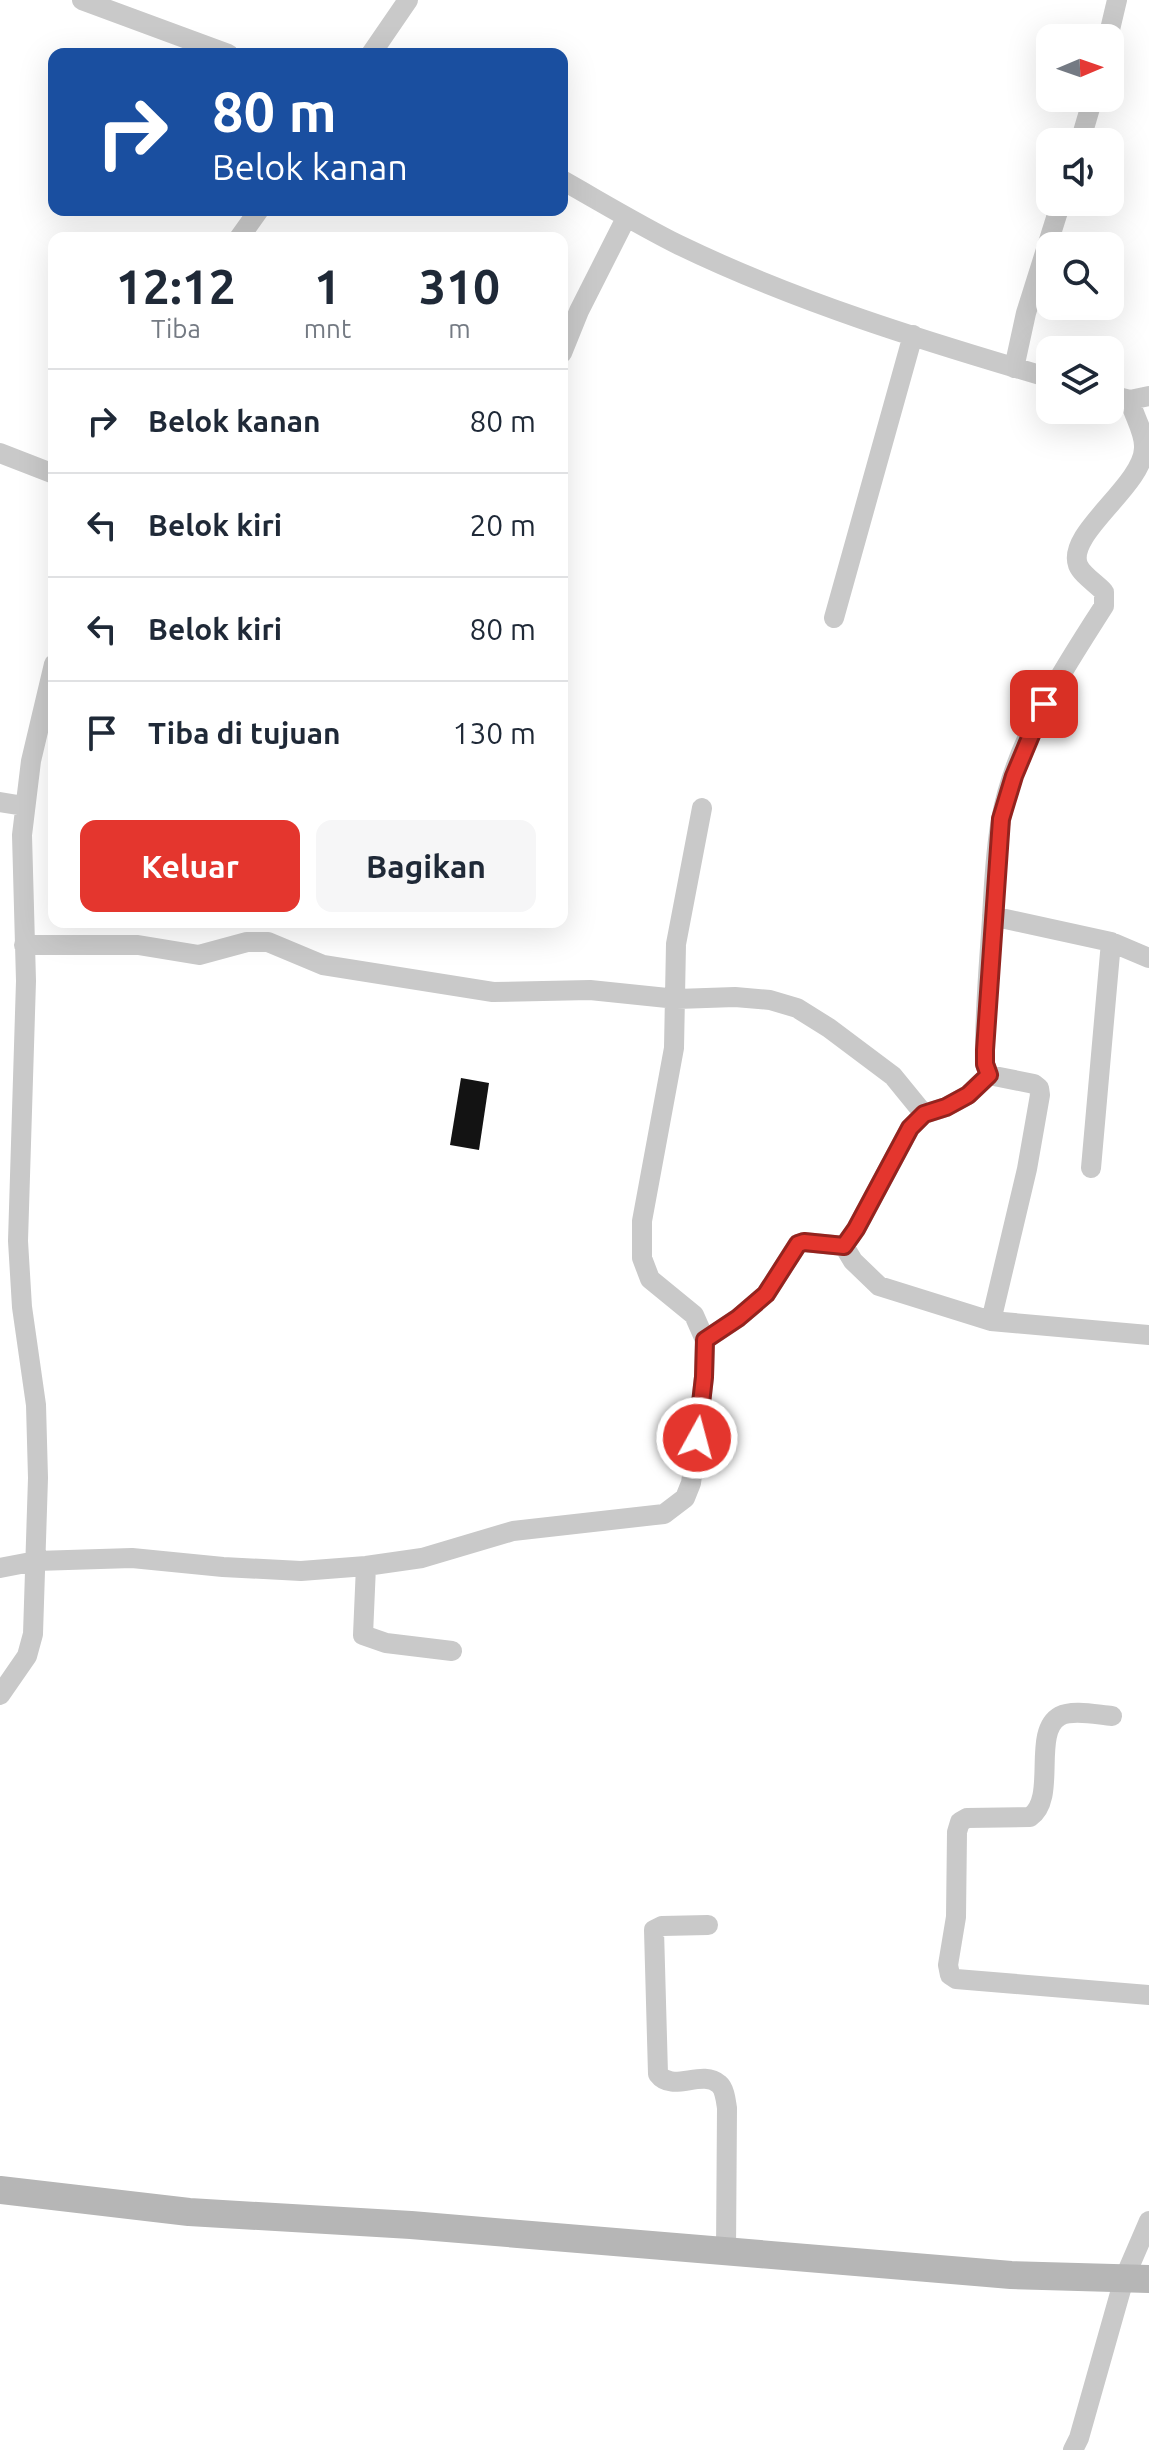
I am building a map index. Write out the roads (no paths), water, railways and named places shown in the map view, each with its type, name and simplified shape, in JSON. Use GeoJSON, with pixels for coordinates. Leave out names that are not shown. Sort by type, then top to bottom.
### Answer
{"type":"FeatureCollection","features":[{"type":"Feature","properties":{"kind":"street"},"geometry":{"type":"LineString","coordinates":[[82,0],[212,48]]}},
{"type":"Feature","properties":{"kind":"street"},"geometry":{"type":"LineString","coordinates":[[381,48],[408,0]]}},
{"type":"Feature","properties":{"kind":"street"},"geometry":{"type":"LineString","coordinates":[[1111,24],[1117,0]]}},
{"type":"Feature","properties":{"kind":"street"},"geometry":{"type":"LineString","coordinates":[[568,184],[626,218],[695,252],[847,315],[1036,374]]}},
{"type":"Feature","properties":{"kind":"street"},"geometry":{"type":"LineString","coordinates":[[1014,368],[1026,313],[1057,216]]}},
{"type":"Feature","properties":{"kind":"street"},"geometry":{"type":"LineString","coordinates":[[568,338],[585,297],[626,218]]}},
{"type":"Feature","properties":{"kind":"street"},"geometry":{"type":"LineString","coordinates":[[834,618],[913,335]]}},
{"type":"Feature","properties":{"kind":"street"},"geometry":{"type":"LineString","coordinates":[[989,1075],[985,1050],[1001,819],[1034,724],[1055,683],[1104,606],[1104,592],[1079,568],[1077,557],[1081,540],[1109,508],[1142,459],[1143,438],[1130,397]]}},
{"type":"Feature","properties":{"kind":"street"},"geometry":{"type":"LineString","coordinates":[[0,453],[48,472]]}},
{"type":"Feature","properties":{"kind":"street"},"geometry":{"type":"LineString","coordinates":[[0,1695],[27,1656],[33,1634],[38,1478],[36,1405],[22,1307],[18,1241],[26,981],[22,835],[31,761],[48,689]]}},
{"type":"Feature","properties":{"kind":"street"},"geometry":{"type":"LineString","coordinates":[[0,802],[24,806]]}},
{"type":"Feature","properties":{"kind":"street"},"geometry":{"type":"LineString","coordinates":[[0,1568],[36,1561],[132,1558],[301,1571],[366,1566],[422,1558],[513,1531],[664,1514],[685,1498],[691,1483],[704,1377],[705,1340],[694,1315],[650,1279],[642,1258],[642,1221],[674,1048],[676,944],[702,808]]}},
{"type":"Feature","properties":{"kind":"street"},"geometry":{"type":"LineString","coordinates":[[992,916],[1111,942],[1149,958]]}},
{"type":"Feature","properties":{"kind":"street"},"geometry":{"type":"LineString","coordinates":[[24,945],[138,945],[199,955],[247,942],[268,942],[323,965],[493,992],[590,990],[677,999],[735,997],[770,1000],[797,1008],[829,1028],[893,1076],[924,1114]]}},
{"type":"Feature","properties":{"kind":"street"},"geometry":{"type":"LineString","coordinates":[[1091,1168],[1111,942]]}},
{"type":"Feature","properties":{"kind":"street"},"geometry":{"type":"LineString","coordinates":[[844,1246],[910,1128],[924,1114],[968,1095],[989,1075]]}},
{"type":"Feature","properties":{"kind":"street"},"geometry":{"type":"LineString","coordinates":[[989,1075],[1034,1084],[1039,1088],[1040,1095],[1027,1169],[991,1321]]}},
{"type":"Feature","properties":{"kind":"street"},"geometry":{"type":"LineString","coordinates":[[705,1340],[766,1294],[798,1244],[804,1242],[844,1246],[860,1268],[879,1286],[991,1321],[1149,1335]]}},
{"type":"Feature","properties":{"kind":"street"},"geometry":{"type":"LineString","coordinates":[[366,1566],[363,1635],[386,1643],[452,1651]]}},
{"type":"Feature","properties":{"kind":"street"},"geometry":{"type":"LineString","coordinates":[[1112,1716],[1070,1714],[1060,1716],[1053,1724],[1047,1740],[1042,1803],[1037,1813],[1030,1817],[967,1818],[960,1822],[957,1832],[956,1917],[948,1965],[950,1975],[956,1979],[1149,1995]]}},
{"type":"Feature","properties":{"kind":"street"},"geometry":{"type":"LineString","coordinates":[[708,1925],[662,1926],[654,1930],[658,2074],[669,2082],[707,2079],[719,2084],[722,2089],[727,2108],[726,2251]]}},
{"type":"Feature","properties":{"kind":"street"},"geometry":{"type":"LineString","coordinates":[[0,2190],[189,2212],[411,2225],[1011,2275],[1136,2279]]}},
{"type":"Feature","properties":{"kind":"street"},"geometry":{"type":"LineString","coordinates":[[1073,2450],[1136,2279],[1149,2221]]}}]}
